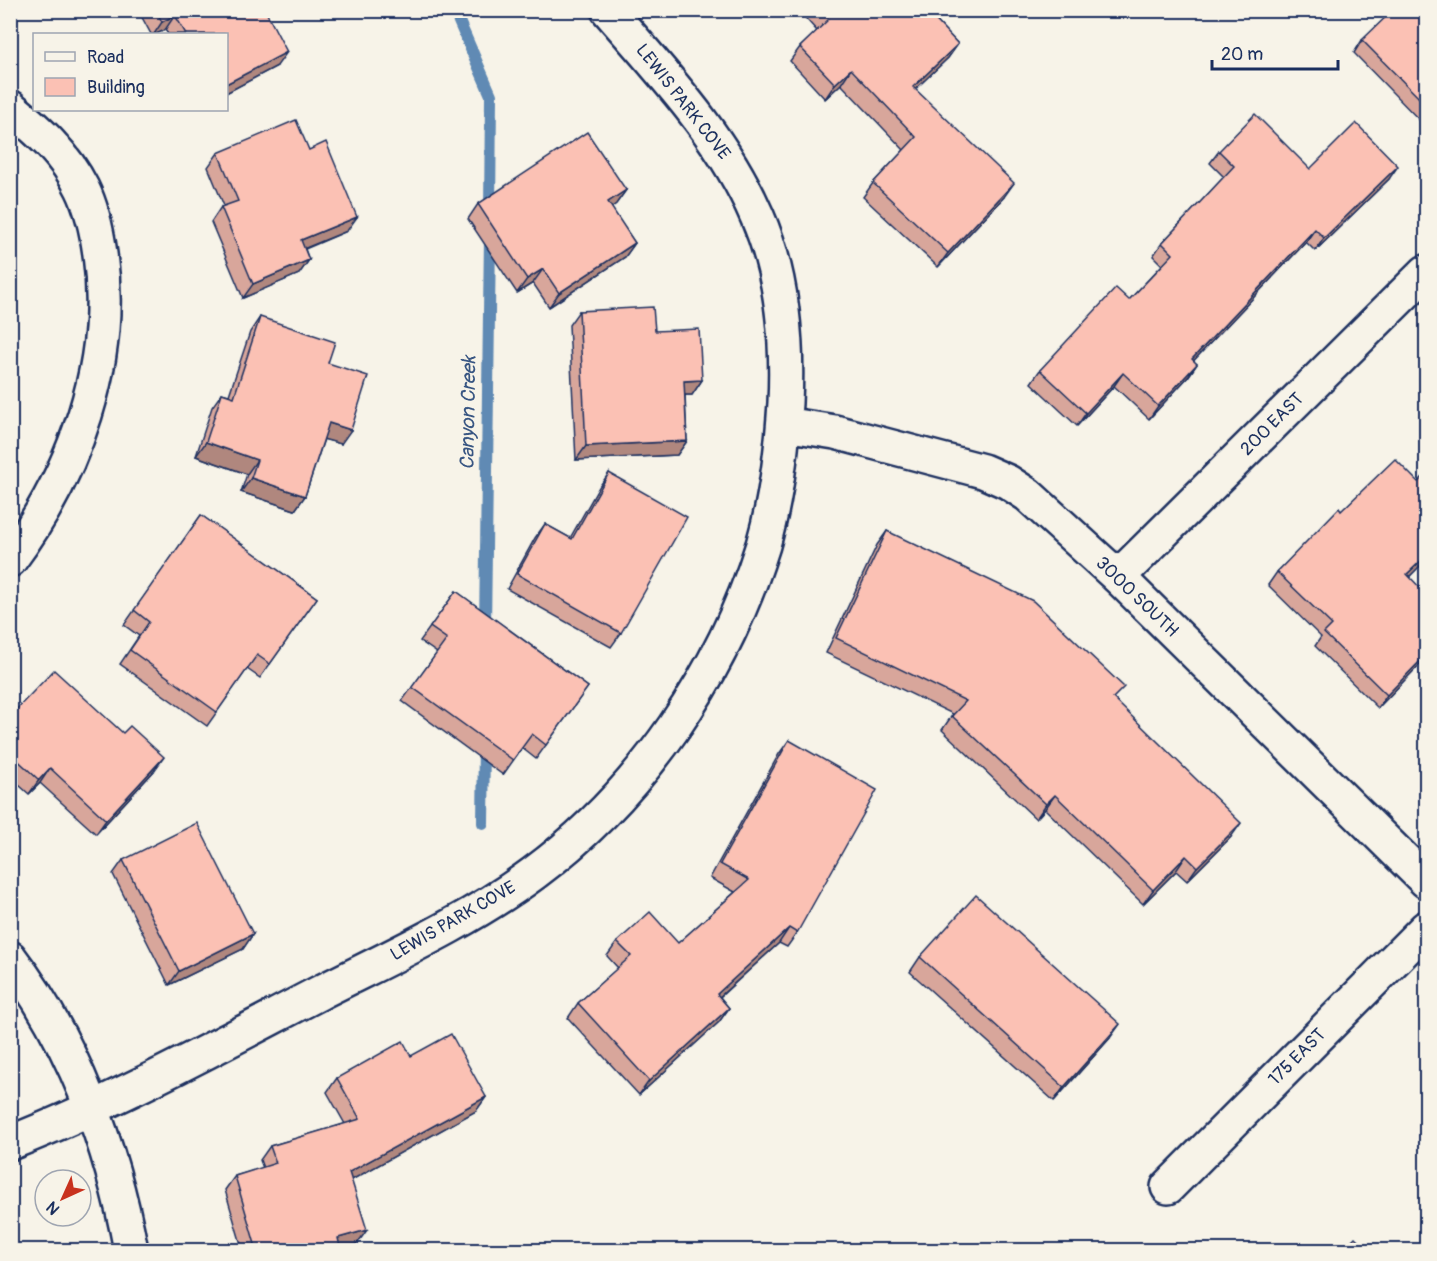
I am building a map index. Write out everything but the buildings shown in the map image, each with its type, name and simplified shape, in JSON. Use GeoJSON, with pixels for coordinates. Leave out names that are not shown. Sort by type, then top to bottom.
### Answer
{"type":"FeatureCollection","features":[{"type":"Feature","properties":{"kind":"street","name":"LEWIS PARK COVE"},"geometry":{"type":"LineString","coordinates":[[10,1143],[93,1109],[483,908],[536,872],[584,831],[625,789],[659,747],[711,668],[732,627],[749,585],[764,541],[775,493],[784,424],[787,362],[784,316],[774,268],[759,219],[736,171],[706,126],[608,10]]}},
{"type":"Feature","properties":{"kind":"street"},"geometry":{"type":"LineString","coordinates":[[10,107],[62,154],[83,189],[97,231],[104,283],[101,348],[86,413],[64,471],[33,529],[10,560]]}},
{"type":"Feature","properties":{"kind":"street","name":"200 EAST"},"geometry":{"type":"LineString","coordinates":[[1118,577],[1426,272]]}},
{"type":"Feature","properties":{"kind":"street","name":"3000 SOUTH"},"geometry":{"type":"LineString","coordinates":[[784,424],[849,435],[983,471],[1008,482],[1046,510],[1118,577],[1426,881]]}},
{"type":"Feature","properties":{"kind":"street","name":"175 EAST"},"geometry":{"type":"LineString","coordinates":[[1168,1187],[1426,928]]}},
{"type":"Feature","properties":{"kind":"street"},"geometry":{"type":"LineString","coordinates":[[10,958],[45,1010],[93,1109],[124,1214],[131,1251]]}},
{"type":"Feature","properties":{"kind":"waterway","name":"Canyon Creek"},"geometry":{"type":"LineString","coordinates":[[454,10],[491,95],[490,212]]}},
{"type":"Feature","properties":{"kind":"waterway","name":"Canyon Creek"},"geometry":{"type":"LineString","coordinates":[[485,629],[490,235]]}},
{"type":"Feature","properties":{"kind":"waterway","name":"Canyon Creek"},"geometry":{"type":"LineString","coordinates":[[483,823],[484,745]]}}]}
